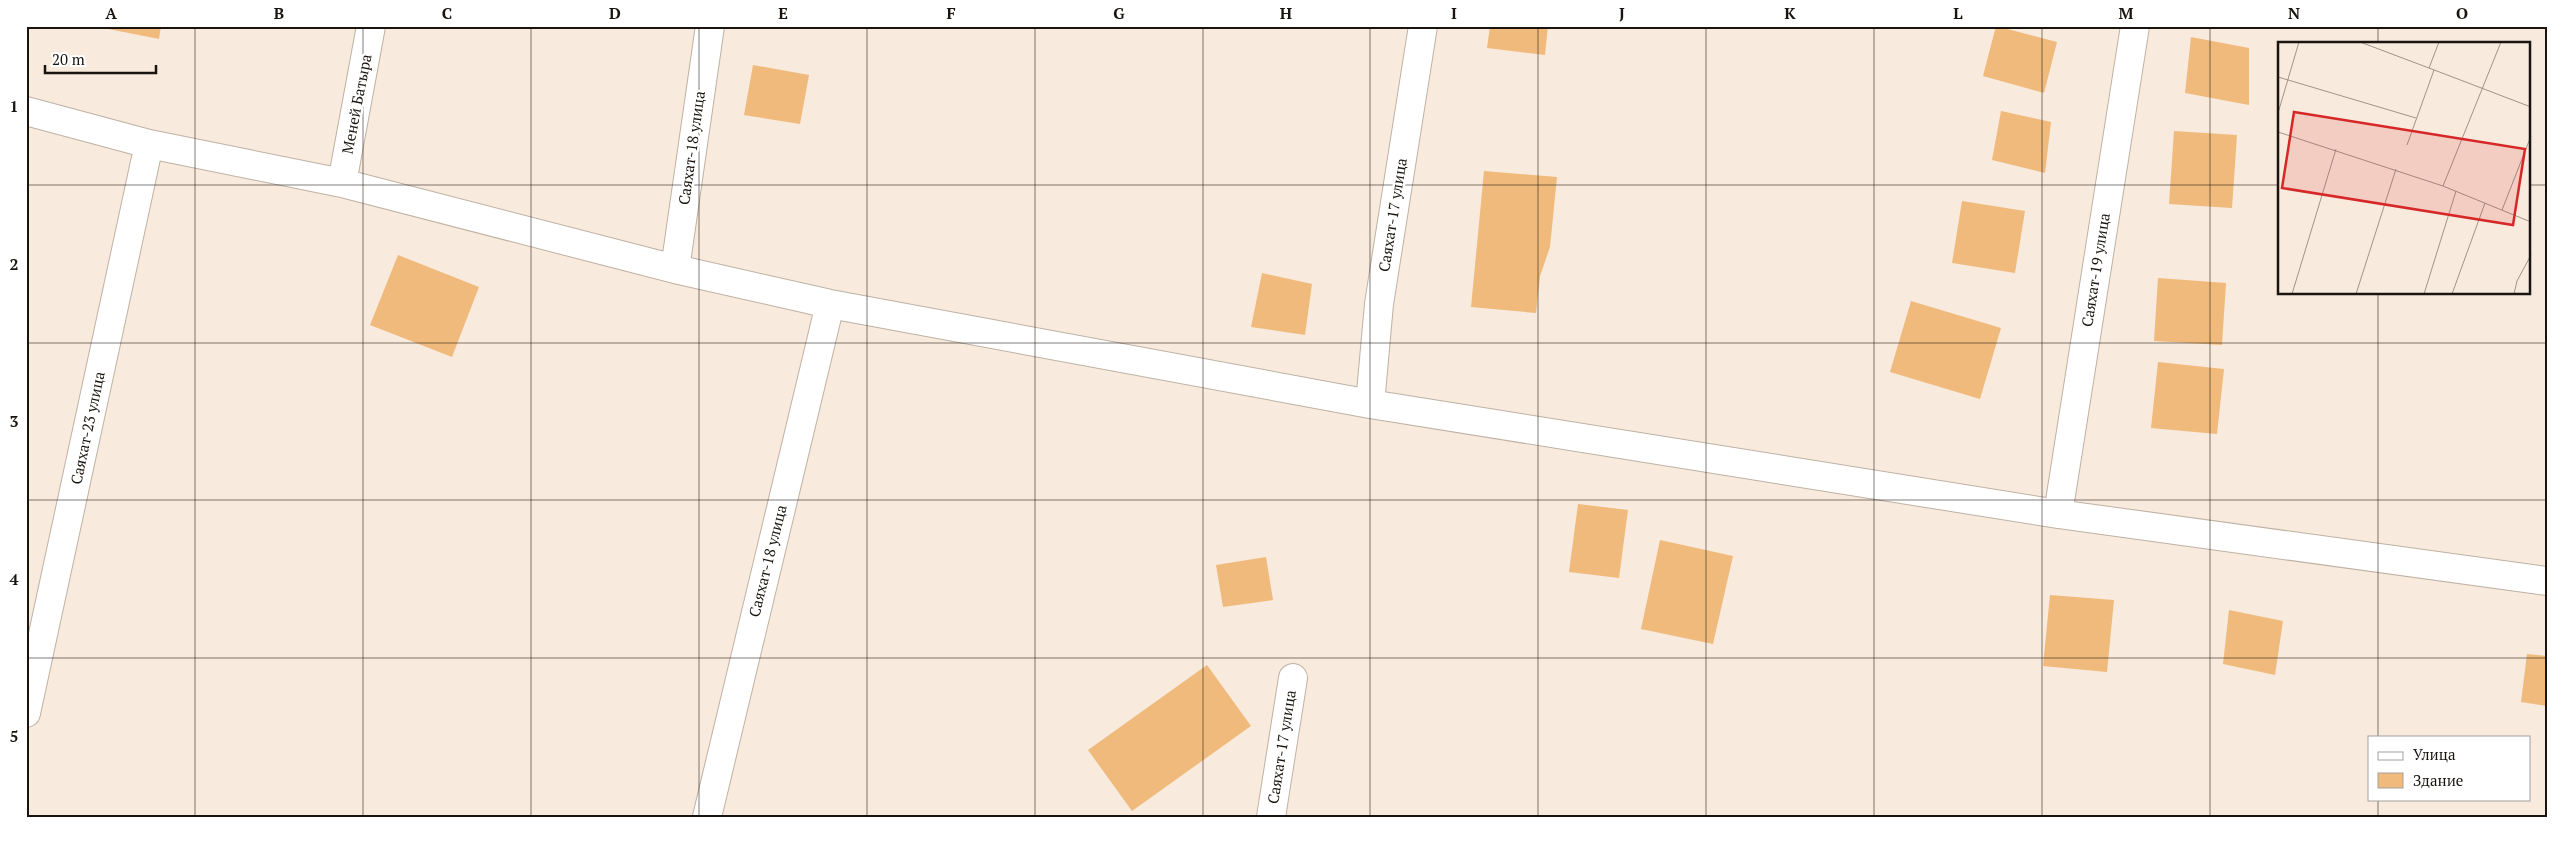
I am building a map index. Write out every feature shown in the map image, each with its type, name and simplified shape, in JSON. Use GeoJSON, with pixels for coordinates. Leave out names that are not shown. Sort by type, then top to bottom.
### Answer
{"type":"FeatureCollection","features":[{"type":"Feature","properties":{"kind":"street","name":"Меней Батыра"},"geometry":{"type":"LineString","coordinates":[[342,183],[371,26]]}},
{"type":"Feature","properties":{"kind":"street","name":"Саяхат-18 улица"},"geometry":{"type":"LineString","coordinates":[[675,269],[710,26]]}},
{"type":"Feature","properties":{"kind":"street","name":"Саяхат-17 улица"},"geometry":{"type":"LineString","coordinates":[[1370,404],[1379,304],[1423,26]]}},
{"type":"Feature","properties":{"kind":"street","name":"Саяхат-19 улица"},"geometry":{"type":"LineString","coordinates":[[2058,514],[2135,26]]}},
{"type":"Feature","properties":{"kind":"street"},"geometry":{"type":"LineString","coordinates":[[26,111],[149,144],[342,183],[675,269],[830,304],[1370,404],[2058,514],[2547,581]]}},
{"type":"Feature","properties":{"kind":"street","name":"Саяхат-23 улица"},"geometry":{"type":"LineString","coordinates":[[26,713],[149,144]]}},
{"type":"Feature","properties":{"kind":"street","name":"Саяхат-18 улица"},"geometry":{"type":"LineString","coordinates":[[707,817],[830,304]]}},
{"type":"Feature","properties":{"kind":"street","name":"Саяхат-17 улица"},"geometry":{"type":"LineString","coordinates":[[1271,817],[1293,678]]}},
{"type":"Feature","properties":{"kind":"building"},"geometry":{"type":"Polygon","coordinates":[[[93,26],[161,26],[159,39],[93,26]]]}},
{"type":"Feature","properties":{"kind":"building"},"geometry":{"type":"Polygon","coordinates":[[[1490,26],[1548,26],[1545,55],[1487,48],[1490,26]]]}},
{"type":"Feature","properties":{"kind":"building"},"geometry":{"type":"Polygon","coordinates":[[[1996,26],[2057,42],[2044,93],[1983,76],[1996,26]]]}},
{"type":"Feature","properties":{"kind":"building"},"geometry":{"type":"Polygon","coordinates":[[[2191,37],[2249,48],[2249,105],[2185,93],[2191,37]]]}},
{"type":"Feature","properties":{"kind":"building"},"geometry":{"type":"Polygon","coordinates":[[[753,65],[809,75],[800,124],[744,115],[753,65]]]}},
{"type":"Feature","properties":{"kind":"building"},"geometry":{"type":"Polygon","coordinates":[[[2001,111],[2051,122],[2045,173],[1992,160],[2001,111]]]}},
{"type":"Feature","properties":{"kind":"building"},"geometry":{"type":"Polygon","coordinates":[[[2174,131],[2237,135],[2232,208],[2169,204],[2174,131]]]}},
{"type":"Feature","properties":{"kind":"building"},"geometry":{"type":"Polygon","coordinates":[[[1484,171],[1557,177],[1550,247],[1540,276],[1536,313],[1471,307],[1484,171]]]}},
{"type":"Feature","properties":{"kind":"building"},"geometry":{"type":"Polygon","coordinates":[[[1962,201],[2025,211],[2015,273],[1952,263],[1962,201]]]}},
{"type":"Feature","properties":{"kind":"building"},"geometry":{"type":"Polygon","coordinates":[[[398,255],[479,287],[452,357],[370,325],[398,255]]]}},
{"type":"Feature","properties":{"kind":"building"},"geometry":{"type":"Polygon","coordinates":[[[1262,273],[1312,284],[1305,335],[1251,327],[1262,273]]]}},
{"type":"Feature","properties":{"kind":"building"},"geometry":{"type":"Polygon","coordinates":[[[2158,278],[2226,283],[2222,345],[2154,341],[2158,278]]]}},
{"type":"Feature","properties":{"kind":"building"},"geometry":{"type":"Polygon","coordinates":[[[1911,301],[2001,328],[1980,399],[1890,372],[1911,301]]]}},
{"type":"Feature","properties":{"kind":"building"},"geometry":{"type":"Polygon","coordinates":[[[2158,362],[2224,369],[2217,434],[2151,428],[2158,362]]]}},
{"type":"Feature","properties":{"kind":"building"},"geometry":{"type":"Polygon","coordinates":[[[1578,504],[1628,510],[1619,578],[1569,572],[1578,504]]]}},
{"type":"Feature","properties":{"kind":"building"},"geometry":{"type":"Polygon","coordinates":[[[1660,540],[1733,556],[1713,644],[1641,629],[1660,540]]]}},
{"type":"Feature","properties":{"kind":"building"},"geometry":{"type":"Polygon","coordinates":[[[1266,557],[1273,600],[1223,607],[1216,565],[1266,557]]]}},
{"type":"Feature","properties":{"kind":"building"},"geometry":{"type":"Polygon","coordinates":[[[2050,595],[2114,600],[2107,672],[2043,666],[2050,595]]]}},
{"type":"Feature","properties":{"kind":"building"},"geometry":{"type":"Polygon","coordinates":[[[2229,610],[2283,621],[2275,675],[2223,664],[2229,610]]]}},
{"type":"Feature","properties":{"kind":"building"},"geometry":{"type":"Polygon","coordinates":[[[2527,654],[2547,656],[2547,706],[2521,702],[2527,654]]]}},
{"type":"Feature","properties":{"kind":"building"},"geometry":{"type":"Polygon","coordinates":[[[1207,665],[1251,726],[1132,811],[1088,750],[1207,665]]]}}]}
